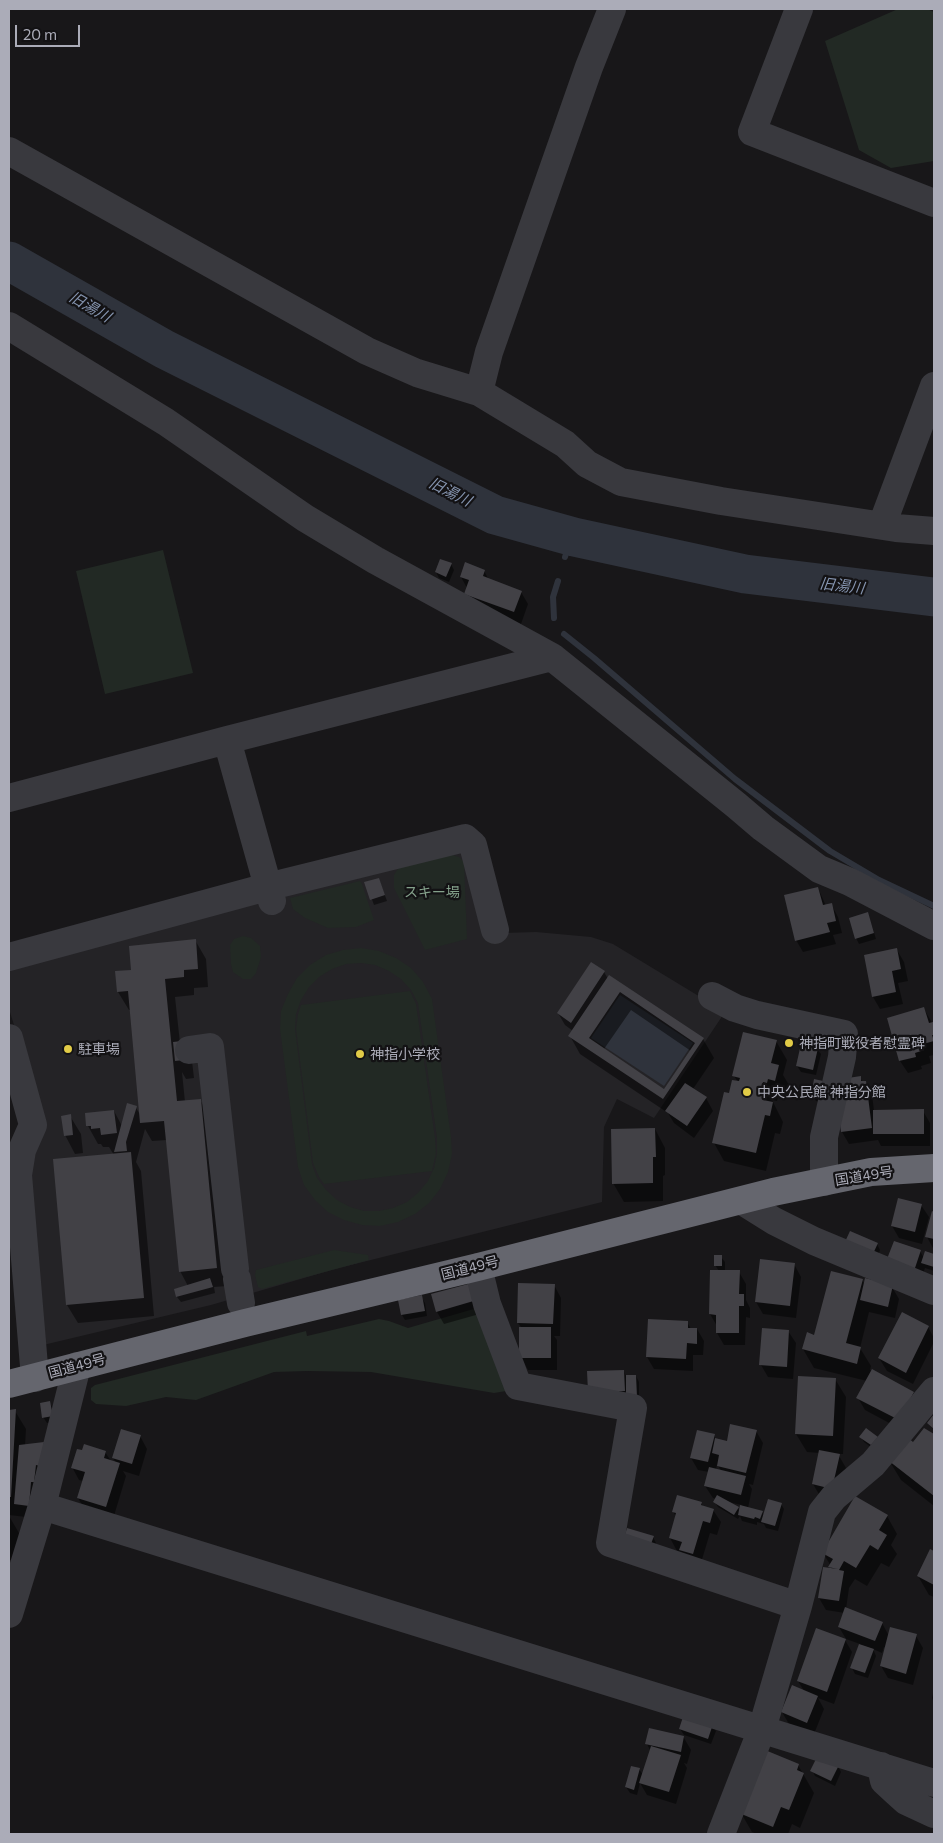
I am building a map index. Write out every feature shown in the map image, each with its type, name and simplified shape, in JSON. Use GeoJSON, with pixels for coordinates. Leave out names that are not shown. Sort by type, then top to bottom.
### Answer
{"type":"FeatureCollection","features":[{"type":"Feature","properties":{"kind":"highway","name":"国道49号"},"geometry":{"type":"LineString","coordinates":[[9,1384],[245,1322],[478,1267],[773,1192],[871,1172],[934,1168]]}},
{"type":"Feature","properties":{"kind":"street"},"geometry":{"type":"LineString","coordinates":[[479,392],[488,352],[589,67],[612,9]]}},
{"type":"Feature","properties":{"kind":"street"},"geometry":{"type":"LineString","coordinates":[[799,9],[752,132],[934,203]]}},
{"type":"Feature","properties":{"kind":"street"},"geometry":{"type":"LineString","coordinates":[[9,151],[368,351],[417,373],[479,392],[565,444],[587,464],[621,482],[721,502],[882,526],[934,531]]}},
{"type":"Feature","properties":{"kind":"street"},"geometry":{"type":"LineString","coordinates":[[9,326],[166,422],[305,518],[375,560],[552,657],[736,804],[762,828],[819,869],[850,882],[934,926]]}},
{"type":"Feature","properties":{"kind":"street"},"geometry":{"type":"LineString","coordinates":[[882,526],[934,386]]}},
{"type":"Feature","properties":{"kind":"street"},"geometry":{"type":"LineString","coordinates":[[9,798],[552,657]]}},
{"type":"Feature","properties":{"kind":"street"},"geometry":{"type":"LineString","coordinates":[[227,740],[269,894]]}},
{"type":"Feature","properties":{"kind":"street"},"geometry":{"type":"LineString","coordinates":[[9,957],[269,894],[465,838],[473,845],[495,930]]}},
{"type":"Feature","properties":{"kind":"street"},"geometry":{"type":"LineString","coordinates":[[712,996],[735,1008],[757,1015],[844,1034],[842,1057],[824,1137],[824,1182]]}},
{"type":"Feature","properties":{"kind":"street"},"geometry":{"type":"LineString","coordinates":[[9,1038],[33,1125],[22,1150],[18,1175],[35,1378]]}},
{"type":"Feature","properties":{"kind":"street"},"geometry":{"type":"LineString","coordinates":[[189,1050],[210,1047],[216,1174],[238,1284]]}},
{"type":"Feature","properties":{"kind":"street"},"geometry":{"type":"LineString","coordinates":[[742,1201],[774,1221],[814,1241],[934,1291]]}},
{"type":"Feature","properties":{"kind":"street"},"geometry":{"type":"LineString","coordinates":[[478,1267],[487,1304],[518,1386],[633,1408],[610,1543],[798,1606]]}},
{"type":"Feature","properties":{"kind":"street"},"geometry":{"type":"LineString","coordinates":[[9,1614],[42,1506],[77,1366]]}},
{"type":"Feature","properties":{"kind":"street"},"geometry":{"type":"LineString","coordinates":[[721,1834],[762,1729],[798,1606],[822,1512],[834,1497],[874,1464],[934,1391]]}},
{"type":"Feature","properties":{"kind":"street"},"geometry":{"type":"LineString","coordinates":[[42,1506],[934,1783]]}},
{"type":"Feature","properties":{"kind":"street"},"geometry":{"type":"LineString","coordinates":[[881,1766],[884,1781],[897,1793],[906,1801],[934,1814]]}},
{"type":"Feature","properties":{"kind":"shaded area","name":"神指小学校"},"geometry":{"type":"Polygon","coordinates":[[[457,847],[467,854],[503,933],[536,932],[591,937],[613,944],[725,1012],[654,1118],[617,1099],[604,1127],[602,1202],[335,1269],[211,1305],[39,1346],[28,1162],[44,1121],[9,1009],[9,962],[457,847]]]}},
{"type":"Feature","properties":{"kind":"shaded area"},"geometry":{"type":"Polygon","coordinates":[[[620,995],[693,1043],[664,1086],[591,1038],[620,995]]]}},
{"type":"Feature","properties":{"kind":"green space"},"geometry":{"type":"Polygon","coordinates":[[[898,9],[927,9],[934,12],[934,161],[891,168],[859,150],[825,41],[898,9]]]}},
{"type":"Feature","properties":{"kind":"green space"},"geometry":{"type":"Polygon","coordinates":[[[163,550],[193,673],[105,694],[76,571],[163,550]]]}},
{"type":"Feature","properties":{"kind":"green space","name":"スキー場"},"geometry":{"type":"Polygon","coordinates":[[[449,854],[459,857],[464,862],[467,939],[425,950],[394,888],[394,875],[399,867],[449,854]]]}},
{"type":"Feature","properties":{"kind":"green space"},"geometry":{"type":"Polygon","coordinates":[[[360,881],[374,920],[356,927],[328,928],[305,918],[293,909],[290,898],[360,881]]]}},
{"type":"Feature","properties":{"kind":"green space"},"geometry":{"type":"Polygon","coordinates":[[[243,936],[251,938],[260,946],[261,957],[256,973],[251,979],[243,979],[233,972],[231,964],[230,945],[234,939],[243,936]]]}},
{"type":"Feature","properties":{"kind":"green space"},"geometry":{"type":"Polygon","coordinates":[[[361,948],[379,951],[396,958],[411,968],[423,982],[432,999],[451,1137],[452,1154],[448,1172],[440,1189],[429,1203],[415,1214],[398,1222],[380,1226],[362,1225],[344,1220],[328,1212],[315,1200],[304,1185],[298,1167],[280,1029],[281,1011],[297,978],[310,965],[326,955],[343,950],[361,948]],[[361,963],[346,964],[332,969],[319,977],[309,987],[301,1000],[296,1014],[295,1029],[312,1164],[317,1178],[337,1200],[350,1207],[364,1211],[379,1211],[407,1202],[428,1181],[434,1168],[437,1153],[437,1138],[418,1003],[411,990],[401,979],[375,965],[361,963]]]}},
{"type":"Feature","properties":{"kind":"green space"},"geometry":{"type":"Polygon","coordinates":[[[410,991],[416,1004],[435,1138],[436,1153],[432,1171],[324,1184],[313,1163],[296,1029],[301,1005],[410,991]]]}},
{"type":"Feature","properties":{"kind":"green space"},"geometry":{"type":"Polygon","coordinates":[[[334,1250],[368,1255],[369,1260],[262,1289],[258,1287],[255,1275],[256,1270],[334,1250]]]}},
{"type":"Feature","properties":{"kind":"green space"},"geometry":{"type":"Polygon","coordinates":[[[477,1308],[506,1391],[494,1393],[371,1372],[307,1371],[274,1372],[196,1400],[166,1397],[126,1406],[96,1404],[91,1400],[91,1388],[95,1385],[306,1331],[307,1336],[379,1319],[408,1328],[477,1308]]]}},
{"type":"Feature","properties":{"kind":"building"},"geometry":{"type":"Polygon","coordinates":[[[440,559],[452,563],[446,577],[435,572],[440,559]]]}},
{"type":"Feature","properties":{"kind":"building"},"geometry":{"type":"Polygon","coordinates":[[[465,562],[485,570],[483,576],[522,591],[514,612],[464,594],[469,580],[460,577],[465,562]]]}},
{"type":"Feature","properties":{"kind":"building"},"geometry":{"type":"Polygon","coordinates":[[[379,878],[385,895],[370,900],[364,882],[379,878]]]}},
{"type":"Feature","properties":{"kind":"building"},"geometry":{"type":"Polygon","coordinates":[[[818,887],[823,905],[832,903],[836,921],[827,923],[830,932],[795,941],[784,895],[818,887]]]}},
{"type":"Feature","properties":{"kind":"building"},"geometry":{"type":"Polygon","coordinates":[[[868,912],[874,933],[855,939],[849,918],[868,912]]]}},
{"type":"Feature","properties":{"kind":"building"},"geometry":{"type":"Polygon","coordinates":[[[196,939],[198,969],[184,970],[184,977],[165,979],[177,1101],[201,1099],[217,1268],[179,1272],[164,1121],[140,1123],[128,991],[117,992],[115,971],[131,970],[129,946],[196,939]]]}},
{"type":"Feature","properties":{"kind":"building"},"geometry":{"type":"Polygon","coordinates":[[[897,948],[901,969],[892,971],[896,992],[872,997],[864,955],[897,948]]]}},
{"type":"Feature","properties":{"kind":"building"},"geometry":{"type":"Polygon","coordinates":[[[591,962],[605,971],[571,1023],[557,1013],[591,962]]]}},
{"type":"Feature","properties":{"kind":"building"},"geometry":{"type":"Polygon","coordinates":[[[609,975],[704,1038],[663,1099],[568,1036],[609,975]],[[620,992],[589,1038],[664,1089],[695,1043],[620,992]]]}},
{"type":"Feature","properties":{"kind":"building"},"geometry":{"type":"Polygon","coordinates":[[[924,1007],[929,1023],[933,1022],[934,1025],[934,1035],[932,1035],[934,1041],[923,1044],[924,1050],[915,1053],[916,1057],[899,1061],[887,1018],[924,1007]]]}},
{"type":"Feature","properties":{"kind":"building","name":"中央公民館 神指分館"},"geometry":{"type":"Polygon","coordinates":[[[743,1032],[777,1040],[771,1063],[779,1065],[775,1081],[768,1079],[767,1083],[763,1082],[762,1086],[766,1086],[763,1100],[773,1102],[770,1116],[765,1115],[756,1153],[712,1143],[724,1092],[729,1093],[732,1080],[739,1081],[740,1078],[732,1076],[743,1032]]]}},
{"type":"Feature","properties":{"kind":"building"},"geometry":{"type":"Polygon","coordinates":[[[182,1041],[184,1060],[175,1061],[173,1042],[182,1041]]]}},
{"type":"Feature","properties":{"kind":"building"},"geometry":{"type":"Polygon","coordinates":[[[801,1044],[818,1048],[813,1070],[796,1066],[801,1044]]]}},
{"type":"Feature","properties":{"kind":"building"},"geometry":{"type":"Polygon","coordinates":[[[861,1076],[861,1081],[866,1081],[872,1128],[841,1132],[838,1107],[841,1079],[861,1076]]]}},
{"type":"Feature","properties":{"kind":"building"},"geometry":{"type":"Polygon","coordinates":[[[814,1079],[823,1081],[820,1097],[811,1096],[814,1079]]]}},
{"type":"Feature","properties":{"kind":"building"},"geometry":{"type":"Polygon","coordinates":[[[685,1083],[707,1097],[687,1126],[665,1111],[685,1083]]]}},
{"type":"Feature","properties":{"kind":"building"},"geometry":{"type":"Polygon","coordinates":[[[127,1103],[137,1106],[126,1142],[127,1151],[114,1152],[127,1103]]]}},
{"type":"Feature","properties":{"kind":"building"},"geometry":{"type":"Polygon","coordinates":[[[924,1109],[924,1134],[873,1134],[873,1110],[924,1109]]]}},
{"type":"Feature","properties":{"kind":"building"},"geometry":{"type":"Polygon","coordinates":[[[114,1110],[117,1133],[101,1135],[100,1128],[91,1129],[91,1126],[86,1126],[85,1113],[114,1110]]]}},
{"type":"Feature","properties":{"kind":"building"},"geometry":{"type":"Polygon","coordinates":[[[71,1114],[73,1135],[64,1136],[61,1116],[71,1114]]]}},
{"type":"Feature","properties":{"kind":"building"},"geometry":{"type":"Polygon","coordinates":[[[655,1128],[656,1157],[653,1157],[653,1183],[612,1184],[611,1129],[655,1128]]]}},
{"type":"Feature","properties":{"kind":"building"},"geometry":{"type":"Polygon","coordinates":[[[131,1152],[144,1298],[66,1305],[53,1159],[131,1152]]]}},
{"type":"Feature","properties":{"kind":"building"},"geometry":{"type":"Polygon","coordinates":[[[898,1198],[922,1204],[915,1232],[891,1226],[898,1198]]]}},
{"type":"Feature","properties":{"kind":"building"},"geometry":{"type":"Polygon","coordinates":[[[932,1211],[934,1212],[934,1239],[925,1237],[932,1211]]]}},
{"type":"Feature","properties":{"kind":"building"},"geometry":{"type":"Polygon","coordinates":[[[850,1231],[878,1243],[872,1256],[844,1244],[850,1231]]]}},
{"type":"Feature","properties":{"kind":"building"},"geometry":{"type":"Polygon","coordinates":[[[894,1241],[921,1250],[913,1274],[885,1264],[894,1241]]]}},
{"type":"Feature","properties":{"kind":"building"},"geometry":{"type":"Polygon","coordinates":[[[925,1251],[934,1254],[934,1267],[921,1263],[925,1251]]]}},
{"type":"Feature","properties":{"kind":"building"},"geometry":{"type":"Polygon","coordinates":[[[714,1255],[722,1255],[722,1266],[714,1266],[714,1255]]]}},
{"type":"Feature","properties":{"kind":"building"},"geometry":{"type":"Polygon","coordinates":[[[760,1259],[795,1263],[790,1306],[755,1302],[760,1259]]]}},
{"type":"Feature","properties":{"kind":"building"},"geometry":{"type":"Polygon","coordinates":[[[710,1270],[740,1270],[739,1294],[744,1294],[744,1306],[739,1306],[739,1333],[716,1333],[716,1315],[709,1314],[710,1270]]]}},
{"type":"Feature","properties":{"kind":"building"},"geometry":{"type":"Polygon","coordinates":[[[831,1271],[863,1279],[846,1343],[861,1347],[857,1364],[802,1349],[807,1332],[814,1335],[831,1271]]]}},
{"type":"Feature","properties":{"kind":"building"},"geometry":{"type":"Polygon","coordinates":[[[210,1278],[213,1287],[176,1297],[174,1289],[210,1278]]]}},
{"type":"Feature","properties":{"kind":"building"},"geometry":{"type":"Polygon","coordinates":[[[865,1278],[893,1285],[888,1307],[860,1300],[865,1278]]]}},
{"type":"Feature","properties":{"kind":"building"},"geometry":{"type":"Polygon","coordinates":[[[472,1283],[477,1300],[436,1312],[431,1294],[472,1283]]]}},
{"type":"Feature","properties":{"kind":"building"},"geometry":{"type":"Polygon","coordinates":[[[518,1283],[555,1284],[553,1324],[517,1323],[518,1283]]]}},
{"type":"Feature","properties":{"kind":"building"},"geometry":{"type":"Polygon","coordinates":[[[422,1295],[425,1311],[401,1315],[398,1300],[422,1295]]]}},
{"type":"Feature","properties":{"kind":"building"},"geometry":{"type":"Polygon","coordinates":[[[902,1312],[929,1326],[906,1373],[878,1358],[902,1312]]]}},
{"type":"Feature","properties":{"kind":"building"},"geometry":{"type":"Polygon","coordinates":[[[648,1319],[688,1321],[688,1328],[697,1328],[697,1344],[687,1343],[686,1359],[646,1357],[648,1319]]]}},
{"type":"Feature","properties":{"kind":"building"},"geometry":{"type":"Polygon","coordinates":[[[519,1327],[551,1327],[551,1358],[519,1358],[519,1327]]]}},
{"type":"Feature","properties":{"kind":"building"},"geometry":{"type":"Polygon","coordinates":[[[762,1328],[789,1330],[787,1367],[759,1365],[762,1328]]]}},
{"type":"Feature","properties":{"kind":"building"},"geometry":{"type":"Polygon","coordinates":[[[872,1369],[914,1392],[899,1420],[856,1398],[872,1369]]]}},
{"type":"Feature","properties":{"kind":"building"},"geometry":{"type":"Polygon","coordinates":[[[624,1370],[625,1391],[588,1392],[587,1371],[624,1370]]]}},
{"type":"Feature","properties":{"kind":"building"},"geometry":{"type":"Polygon","coordinates":[[[626,1375],[636,1375],[637,1397],[626,1397],[626,1375]]]}},
{"type":"Feature","properties":{"kind":"building"},"geometry":{"type":"Polygon","coordinates":[[[798,1376],[836,1378],[833,1436],[795,1434],[798,1376]]]}},
{"type":"Feature","properties":{"kind":"building"},"geometry":{"type":"Polygon","coordinates":[[[50,1401],[53,1416],[42,1418],[40,1403],[50,1401]]]}},
{"type":"Feature","properties":{"kind":"building"},"geometry":{"type":"Polygon","coordinates":[[[16,1409],[11,1497],[9,1497],[9,1410],[16,1409]]]}},
{"type":"Feature","properties":{"kind":"building"},"geometry":{"type":"Polygon","coordinates":[[[934,1414],[934,1429],[927,1423],[934,1414]]]}},
{"type":"Feature","properties":{"kind":"building"},"geometry":{"type":"Polygon","coordinates":[[[730,1424],[757,1430],[746,1473],[717,1466],[719,1455],[712,1453],[715,1438],[727,1441],[730,1424]]]}},
{"type":"Feature","properties":{"kind":"building"},"geometry":{"type":"Polygon","coordinates":[[[866,1428],[878,1437],[871,1445],[859,1437],[866,1428]]]}},
{"type":"Feature","properties":{"kind":"building"},"geometry":{"type":"Polygon","coordinates":[[[924,1428],[934,1434],[934,1496],[889,1461],[907,1437],[913,1442],[924,1428]]]}},
{"type":"Feature","properties":{"kind":"building"},"geometry":{"type":"Polygon","coordinates":[[[121,1429],[141,1435],[132,1464],[112,1458],[121,1429]]]}},
{"type":"Feature","properties":{"kind":"building"},"geometry":{"type":"Polygon","coordinates":[[[697,1430],[715,1434],[708,1462],[690,1458],[697,1430]]]}},
{"type":"Feature","properties":{"kind":"building"},"geometry":{"type":"Polygon","coordinates":[[[44,1442],[40,1466],[36,1465],[34,1482],[31,1482],[29,1506],[14,1504],[19,1445],[44,1442]]]}},
{"type":"Feature","properties":{"kind":"building"},"geometry":{"type":"Polygon","coordinates":[[[84,1444],[106,1451],[104,1458],[120,1463],[106,1507],[77,1498],[85,1472],[71,1468],[77,1449],[82,1450],[84,1444]]]}},
{"type":"Feature","properties":{"kind":"building"},"geometry":{"type":"Polygon","coordinates":[[[819,1450],[840,1454],[832,1489],[812,1484],[819,1450]]]}},
{"type":"Feature","properties":{"kind":"building"},"geometry":{"type":"Polygon","coordinates":[[[709,1467],[746,1476],[741,1495],[704,1486],[709,1467]]]}},
{"type":"Feature","properties":{"kind":"building"},"geometry":{"type":"Polygon","coordinates":[[[677,1495],[702,1502],[701,1505],[714,1509],[710,1523],[703,1521],[693,1554],[679,1550],[682,1542],[669,1538],[676,1513],[672,1512],[677,1495]]]}},
{"type":"Feature","properties":{"kind":"building"},"geometry":{"type":"Polygon","coordinates":[[[717,1495],[739,1507],[734,1515],[713,1502],[717,1495]]]}},
{"type":"Feature","properties":{"kind":"building"},"geometry":{"type":"Polygon","coordinates":[[[855,1496],[888,1515],[879,1530],[887,1535],[878,1550],[870,1545],[856,1568],[844,1561],[839,1570],[844,1571],[839,1601],[818,1598],[823,1567],[838,1569],[828,1567],[833,1559],[822,1553],[855,1496]]]}},
{"type":"Feature","properties":{"kind":"building"},"geometry":{"type":"Polygon","coordinates":[[[768,1499],[782,1503],[775,1526],[761,1522],[768,1499]]]}},
{"type":"Feature","properties":{"kind":"building"},"geometry":{"type":"Polygon","coordinates":[[[740,1505],[763,1511],[760,1519],[738,1515],[740,1505]]]}},
{"type":"Feature","properties":{"kind":"building"},"geometry":{"type":"Polygon","coordinates":[[[627,1528],[654,1536],[649,1549],[623,1541],[627,1528]]]}},
{"type":"Feature","properties":{"kind":"building"},"geometry":{"type":"Polygon","coordinates":[[[930,1549],[934,1551],[934,1585],[917,1576],[930,1549]]]}},
{"type":"Feature","properties":{"kind":"building"},"geometry":{"type":"Polygon","coordinates":[[[845,1607],[883,1622],[875,1641],[838,1627],[845,1607]]]}},
{"type":"Feature","properties":{"kind":"building"},"geometry":{"type":"Polygon","coordinates":[[[890,1627],[917,1634],[906,1674],[880,1666],[890,1627]]]}},
{"type":"Feature","properties":{"kind":"building"},"geometry":{"type":"Polygon","coordinates":[[[816,1628],[846,1639],[827,1692],[797,1681],[816,1628]]]}},
{"type":"Feature","properties":{"kind":"building"},"geometry":{"type":"Polygon","coordinates":[[[859,1644],[874,1649],[865,1673],[850,1668],[859,1644]]]}},
{"type":"Feature","properties":{"kind":"building"},"geometry":{"type":"Polygon","coordinates":[[[792,1685],[818,1696],[807,1723],[781,1712],[792,1685]]]}},
{"type":"Feature","properties":{"kind":"building"},"geometry":{"type":"Polygon","coordinates":[[[684,1714],[713,1724],[708,1739],[679,1729],[684,1714]]]}},
{"type":"Feature","properties":{"kind":"building"},"geometry":{"type":"Polygon","coordinates":[[[649,1728],[684,1736],[681,1752],[645,1744],[649,1728]]]}},
{"type":"Feature","properties":{"kind":"building"},"geometry":{"type":"Polygon","coordinates":[[[651,1746],[681,1755],[669,1792],[639,1783],[651,1746]]]}},
{"type":"Feature","properties":{"kind":"building"},"geometry":{"type":"Polygon","coordinates":[[[765,1750],[799,1764],[797,1770],[804,1773],[789,1810],[781,1807],[773,1827],[739,1813],[765,1750]]]}},
{"type":"Feature","properties":{"kind":"building"},"geometry":{"type":"Polygon","coordinates":[[[818,1755],[839,1765],[831,1781],[810,1771],[818,1755]]]}},
{"type":"Feature","properties":{"kind":"building"},"geometry":{"type":"Polygon","coordinates":[[[631,1766],[640,1768],[634,1790],[625,1787],[631,1766]]]}},
{"type":"Feature","properties":{"kind":"waterway","name":"旧湯川"},"geometry":{"type":"LineString","coordinates":[[9,261],[164,349],[495,515],[574,537],[745,574],[934,597]]}},
{"type":"Feature","properties":{"kind":"waterway"},"geometry":{"type":"LineString","coordinates":[[565,557],[571,537]]}},
{"type":"Feature","properties":{"kind":"waterway"},"geometry":{"type":"LineString","coordinates":[[554,618],[553,597],[558,581]]}},
{"type":"Feature","properties":{"kind":"waterway"},"geometry":{"type":"LineString","coordinates":[[564,634],[735,779],[830,851],[879,880],[934,906]]}},
{"type":"Feature","properties":{"kind":"place","name":"神指町戦役者慰霊碑"},"geometry":{"type":"Point","coordinates":[789,1043]}},
{"type":"Feature","properties":{"kind":"place","name":"駐車場"},"geometry":{"type":"Point","coordinates":[68,1049]}},
{"type":"Feature","properties":{"kind":"place","name":"神指小学校"},"geometry":{"type":"Point","coordinates":[360,1054]}},
{"type":"Feature","properties":{"kind":"place","name":"中央公民館 神指分館"},"geometry":{"type":"Point","coordinates":[747,1092]}}]}
